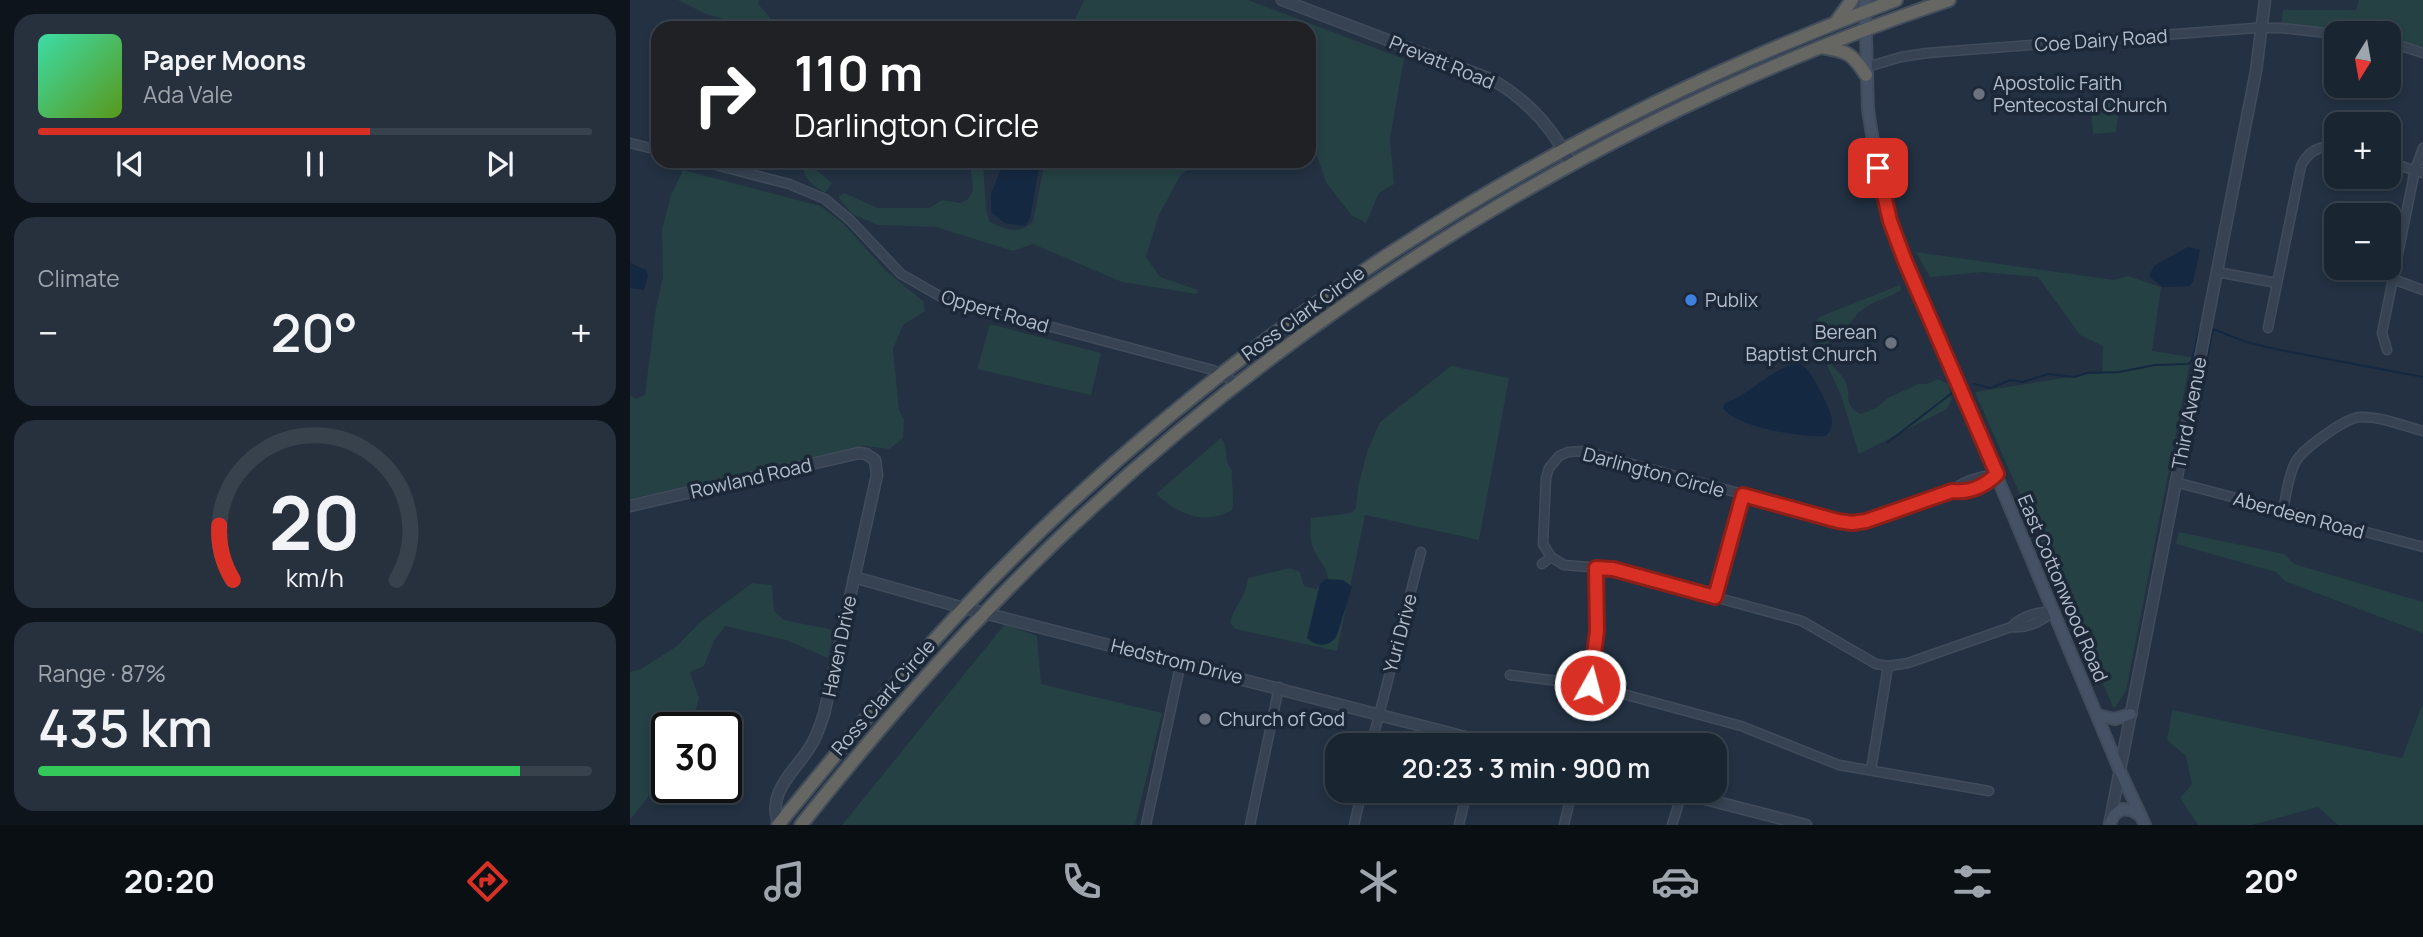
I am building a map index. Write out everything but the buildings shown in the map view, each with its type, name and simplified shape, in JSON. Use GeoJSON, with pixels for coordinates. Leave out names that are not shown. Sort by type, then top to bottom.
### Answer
{"type":"FeatureCollection","features":[{"type":"Feature","properties":{"kind":"highway"},"geometry":{"type":"LineString","coordinates":[[1836,23],[1852,0]]}},
{"type":"Feature","properties":{"kind":"highway","name":"Ross Clark Circle"},"geometry":{"type":"LineString","coordinates":[[779,825],[862,723],[965,608],[1087,489],[1145,437],[1223,374],[1373,265],[1487,193],[1564,150],[1656,102],[1753,57],[1836,23],[1866,6],[1896,0]]}},
{"type":"Feature","properties":{"kind":"highway","name":"Ross Clark Circle"},"geometry":{"type":"LineString","coordinates":[[801,825],[887,720],[985,612],[1050,547],[1125,478],[1238,384],[1384,279],[1571,165],[1654,122],[1821,47],[1949,0]]}},
{"type":"Feature","properties":{"kind":"highway"},"geometry":{"type":"LineString","coordinates":[[1821,47],[1848,52],[1866,71]]}},
{"type":"Feature","properties":{"kind":"highway"},"geometry":{"type":"LineString","coordinates":[[1654,122],[1660,112],[1656,102]]}},
{"type":"Feature","properties":{"kind":"highway"},"geometry":{"type":"LineString","coordinates":[[1373,265],[1384,279]]}},
{"type":"Feature","properties":{"kind":"main road","name":"East Cottonwood Road"},"geometry":{"type":"LineString","coordinates":[[1866,6],[1866,71],[1874,148],[1890,221],[2143,821]]}},
{"type":"Feature","properties":{"kind":"main road"},"geometry":{"type":"LineString","coordinates":[[2097,715],[2115,719],[2131,714]]}},
{"type":"Feature","properties":{"kind":"main road"},"geometry":{"type":"LineString","coordinates":[[2110,824],[2122,809],[2131,810],[2143,821]]}},
{"type":"Feature","properties":{"kind":"street","name":"Prevatt Road"},"geometry":{"type":"LineString","coordinates":[[1282,0],[1493,80],[1513,92],[1533,110],[1564,150],[1571,165]]}},
{"type":"Feature","properties":{"kind":"street","name":"Third Avenue"},"geometry":{"type":"LineString","coordinates":[[2110,824],[2256,71],[2265,0]]}},
{"type":"Feature","properties":{"kind":"street","name":"Coe Dairy Road"},"geometry":{"type":"LineString","coordinates":[[1866,71],[1927,53],[2262,27],[2324,33]]}},
{"type":"Feature","properties":{"kind":"street"},"geometry":{"type":"LineString","coordinates":[[2401,46],[2423,53]]}},
{"type":"Feature","properties":{"kind":"street"},"geometry":{"type":"LineString","coordinates":[[630,143],[651,148]]}},
{"type":"Feature","properties":{"kind":"street"},"geometry":{"type":"LineString","coordinates":[[2268,328],[2301,166],[2306,156],[2324,146]]}},
{"type":"Feature","properties":{"kind":"street"},"geometry":{"type":"LineString","coordinates":[[2401,246],[2423,148]]}},
{"type":"Feature","properties":{"kind":"street"},"geometry":{"type":"LineString","coordinates":[[2401,166],[2419,172]]}},
{"type":"Feature","properties":{"kind":"street","name":"Oppert Road"},"geometry":{"type":"LineString","coordinates":[[727,168],[789,184],[825,199],[850,219],[901,274],[943,298],[1223,374],[1238,384]]}},
{"type":"Feature","properties":{"kind":"street"},"geometry":{"type":"LineString","coordinates":[[2217,272],[2277,284]]}},
{"type":"Feature","properties":{"kind":"street"},"geometry":{"type":"LineString","coordinates":[[2387,350],[2382,333],[2393,280]]}},
{"type":"Feature","properties":{"kind":"street"},"geometry":{"type":"LineString","coordinates":[[2396,280],[2423,290]]}},
{"type":"Feature","properties":{"kind":"street"},"geometry":{"type":"LineString","coordinates":[[2283,510],[2298,457],[2344,422],[2356,417],[2368,417],[2423,431]]}},
{"type":"Feature","properties":{"kind":"street","name":"Darlington Circle"},"geometry":{"type":"LineString","coordinates":[[1551,558],[1545,549],[1543,538],[1546,478],[1557,453],[1584,451],[1852,523],[1866,521],[1952,491],[1959,485],[1984,475],[1997,474]]}},
{"type":"Feature","properties":{"kind":"street","name":"Rowland Road"},"geometry":{"type":"LineString","coordinates":[[630,506],[859,453],[871,456]]}},
{"type":"Feature","properties":{"kind":"street","name":"Haven Drive"},"geometry":{"type":"LineString","coordinates":[[779,825],[774,809],[778,794],[814,742],[820,727],[877,475],[877,465],[871,456]]}},
{"type":"Feature","properties":{"kind":"street","name":"Aberdeen Road"},"geometry":{"type":"LineString","coordinates":[[2175,482],[2423,547]]}},
{"type":"Feature","properties":{"kind":"street"},"geometry":{"type":"LineString","coordinates":[[1715,597],[1743,495]]}},
{"type":"Feature","properties":{"kind":"street","name":"Yuri Drive"},"geometry":{"type":"LineString","coordinates":[[1374,733],[1421,552]]}},
{"type":"Feature","properties":{"kind":"street"},"geometry":{"type":"LineString","coordinates":[[1542,564],[1551,558],[1564,565],[1613,569],[1802,621],[1864,659],[1888,666],[1908,663],[2011,627],[2017,620],[2040,611],[2054,611]]}},
{"type":"Feature","properties":{"kind":"street"},"geometry":{"type":"LineString","coordinates":[[1590,685],[1597,631],[1596,568]]}},
{"type":"Feature","properties":{"kind":"street","name":"Hedstrom Drive"},"geometry":{"type":"LineString","coordinates":[[854,577],[965,608],[1378,713],[1444,733]]}},
{"type":"Feature","properties":{"kind":"street"},"geometry":{"type":"LineString","coordinates":[[1146,825],[1181,662]]}},
{"type":"Feature","properties":{"kind":"street"},"geometry":{"type":"LineString","coordinates":[[1871,770],[1888,666]]}},
{"type":"Feature","properties":{"kind":"street"},"geometry":{"type":"LineString","coordinates":[[1510,675],[1590,685],[1750,729],[1839,765],[1989,791]]}},
{"type":"Feature","properties":{"kind":"street"},"geometry":{"type":"LineString","coordinates":[[1250,825],[1279,687]]}},
{"type":"Feature","properties":{"kind":"street"},"geometry":{"type":"LineString","coordinates":[[1354,825],[1359,803]]}},
{"type":"Feature","properties":{"kind":"street"},"geometry":{"type":"LineString","coordinates":[[1459,825],[1464,803]]}},
{"type":"Feature","properties":{"kind":"street"},"geometry":{"type":"LineString","coordinates":[[1564,825],[1569,803]]}},
{"type":"Feature","properties":{"kind":"street"},"geometry":{"type":"LineString","coordinates":[[1672,825],[1676,803]]}},
{"type":"Feature","properties":{"kind":"street"},"geometry":{"type":"LineString","coordinates":[[1721,803],[1806,825]]}},
{"type":"Feature","properties":{"kind":"green space"},"geometry":{"type":"Polygon","coordinates":[[[678,0],[759,0],[758,4],[775,21],[731,21],[706,14],[678,0]]]}},
{"type":"Feature","properties":{"kind":"green space"},"geometry":{"type":"Polygon","coordinates":[[[1084,0],[1248,0],[1304,21],[1074,21],[1084,0]]]}},
{"type":"Feature","properties":{"kind":"green space"},"geometry":{"type":"Polygon","coordinates":[[[2359,0],[2423,0],[2423,48],[2401,42],[2401,21],[2324,21],[2324,28],[2281,25],[2283,10],[2356,10],[2359,0]]]}},
{"type":"Feature","properties":{"kind":"green space"},"geometry":{"type":"Polygon","coordinates":[[[1316,26],[1404,59],[1390,138],[1394,184],[1379,193],[1366,223],[1351,215],[1326,182],[1316,153],[1316,26]]]}},
{"type":"Feature","properties":{"kind":"green space"},"geometry":{"type":"Polygon","coordinates":[[[2120,100],[2116,132],[2093,134],[2090,102],[2120,100]]]}},
{"type":"Feature","properties":{"kind":"green space"},"geometry":{"type":"Polygon","coordinates":[[[804,168],[814,168],[832,183],[825,193],[812,183],[804,168]]]}},
{"type":"Feature","properties":{"kind":"green space"},"geometry":{"type":"Polygon","coordinates":[[[971,168],[983,168],[986,210],[990,222],[1017,230],[1033,221],[1044,168],[1191,168],[1181,174],[1159,215],[1146,257],[1160,277],[1198,290],[1197,294],[1122,282],[1033,244],[1013,251],[936,227],[878,225],[852,214],[838,197],[844,193],[878,208],[929,208],[942,200],[960,203],[968,199],[973,190],[971,168]]]}},
{"type":"Feature","properties":{"kind":"green space"},"geometry":{"type":"Polygon","coordinates":[[[683,170],[820,206],[844,224],[887,272],[923,301],[925,311],[903,325],[893,349],[899,410],[904,419],[903,438],[890,449],[864,446],[630,499],[630,395],[636,399],[645,395],[656,307],[663,277],[662,229],[671,195],[683,170]]]}},
{"type":"Feature","properties":{"kind":"green space"},"geometry":{"type":"Polygon","coordinates":[[[1916,252],[2114,280],[2128,276],[2161,287],[2152,351],[2191,357],[2126,691],[2114,709],[1975,392],[2102,372],[2103,346],[2080,335],[2038,277],[1983,272],[1930,277],[1916,252]]]}},
{"type":"Feature","properties":{"kind":"green space"},"geometry":{"type":"Polygon","coordinates":[[[1900,285],[1901,290],[1860,311],[1829,341],[1830,361],[1845,380],[1849,404],[1861,414],[1918,384],[1927,384],[1938,379],[1948,384],[1952,399],[1947,409],[1859,454],[1841,395],[1817,344],[1816,322],[1819,317],[1900,285]]]}},
{"type":"Feature","properties":{"kind":"green space"},"geometry":{"type":"Polygon","coordinates":[[[990,324],[1101,353],[1091,395],[977,369],[990,324]]]}},
{"type":"Feature","properties":{"kind":"green space"},"geometry":{"type":"Polygon","coordinates":[[[1451,366],[1509,378],[1479,540],[1365,515],[1337,651],[1235,629],[1230,623],[1248,578],[1290,568],[1300,572],[1304,586],[1316,589],[1328,578],[1312,544],[1311,518],[1351,513],[1356,508],[1367,452],[1380,422],[1451,366]]]}},
{"type":"Feature","properties":{"kind":"green space"},"geometry":{"type":"Polygon","coordinates":[[[1221,438],[1232,470],[1232,510],[1211,517],[1192,516],[1173,507],[1156,494],[1221,438]]]}},
{"type":"Feature","properties":{"kind":"green space"},"geometry":{"type":"Polygon","coordinates":[[[2179,532],[2284,554],[2294,564],[2423,602],[2423,633],[2285,581],[2276,572],[2176,544],[2179,532]]]}},
{"type":"Feature","properties":{"kind":"green space"},"geometry":{"type":"Polygon","coordinates":[[[752,583],[772,585],[774,611],[784,620],[834,630],[828,658],[786,640],[725,626],[714,641],[704,666],[690,672],[699,698],[695,712],[651,712],[651,793],[630,820],[630,672],[641,669],[677,646],[700,622],[752,583]]]}},
{"type":"Feature","properties":{"kind":"green space"},"geometry":{"type":"Polygon","coordinates":[[[1005,624],[1037,636],[1041,684],[1162,713],[1135,825],[842,825],[1005,624]]]}},
{"type":"Feature","properties":{"kind":"green space"},"geometry":{"type":"Polygon","coordinates":[[[2423,703],[2423,825],[2338,825],[2318,807],[2252,825],[2198,825],[2180,798],[2192,784],[2186,756],[2167,740],[2172,710],[2402,758],[2423,703]]]}},
{"type":"Feature","properties":{"kind":"water"},"geometry":{"type":"Polygon","coordinates":[[[1001,168],[1039,168],[1030,218],[1025,226],[1005,223],[991,212],[991,194],[1001,168]]]}},
{"type":"Feature","properties":{"kind":"water"},"geometry":{"type":"Polygon","coordinates":[[[2188,247],[2200,250],[2190,286],[2162,287],[2149,276],[2154,266],[2188,247]]]}},
{"type":"Feature","properties":{"kind":"water"},"geometry":{"type":"Polygon","coordinates":[[[630,263],[646,270],[648,275],[644,290],[630,288],[630,263]]]}},
{"type":"Feature","properties":{"kind":"water"},"geometry":{"type":"Polygon","coordinates":[[[1799,363],[1813,378],[1831,415],[1832,426],[1826,436],[1786,433],[1755,426],[1730,415],[1723,408],[1725,403],[1744,394],[1779,370],[1799,363]]]}},
{"type":"Feature","properties":{"kind":"water"},"geometry":{"type":"Polygon","coordinates":[[[1326,579],[1343,580],[1352,587],[1337,635],[1327,644],[1319,644],[1307,638],[1320,584],[1326,579]]]}},
{"type":"Feature","properties":{"kind":"waterway"},"geometry":{"type":"LineString","coordinates":[[1974,384],[1991,388],[2010,380],[2023,382],[2048,374],[2074,377],[2155,365],[2188,364],[2192,361],[2200,327]]}},
{"type":"Feature","properties":{"kind":"waterway"},"geometry":{"type":"LineString","coordinates":[[2207,358],[2213,329],[2246,342],[2280,350],[2423,377]]}},
{"type":"Feature","properties":{"kind":"waterway"},"geometry":{"type":"LineString","coordinates":[[2200,391],[2206,364]]}},
{"type":"Feature","properties":{"kind":"waterway"},"geometry":{"type":"LineString","coordinates":[[1887,443],[1952,393]]}},
{"type":"Feature","properties":{"kind":"waterway"},"geometry":{"type":"LineString","coordinates":[[2194,423],[2199,397]]}},
{"type":"Feature","properties":{"kind":"waterway"},"geometry":{"type":"LineString","coordinates":[[2190,439],[2192,431]]}},
{"type":"Feature","properties":{"kind":"waterway"},"geometry":{"type":"LineString","coordinates":[[2183,473],[2189,447]]}},
{"type":"Feature","properties":{"kind":"waterway"},"geometry":{"type":"LineString","coordinates":[[2174,519],[2180,492]]}},
{"type":"Feature","properties":{"kind":"waterway"},"geometry":{"type":"LineString","coordinates":[[2169,545],[2173,525]]}},
{"type":"Feature","properties":{"kind":"place","name":"Apostolic Faith Pentecostal Church"},"geometry":{"type":"Point","coordinates":[1979,94]}},
{"type":"Feature","properties":{"kind":"place","name":"Publix"},"geometry":{"type":"Point","coordinates":[1691,300]}},
{"type":"Feature","properties":{"kind":"place","name":"Berean Baptist Church"},"geometry":{"type":"Point","coordinates":[1891,343]}},
{"type":"Feature","properties":{"kind":"place","name":"Church of God"},"geometry":{"type":"Point","coordinates":[1205,719]}},
{"type":"Feature","properties":{"kind":"route"},"geometry":{"type":"LineString","coordinates":[[1590,685],[1597,631],[1596,568],[1613,569],[1715,597],[1743,495],[1838,521],[1859,522],[1952,491],[1962,492],[1988,483],[1997,474],[1905,261],[1886,208],[1878,168]]}}]}
